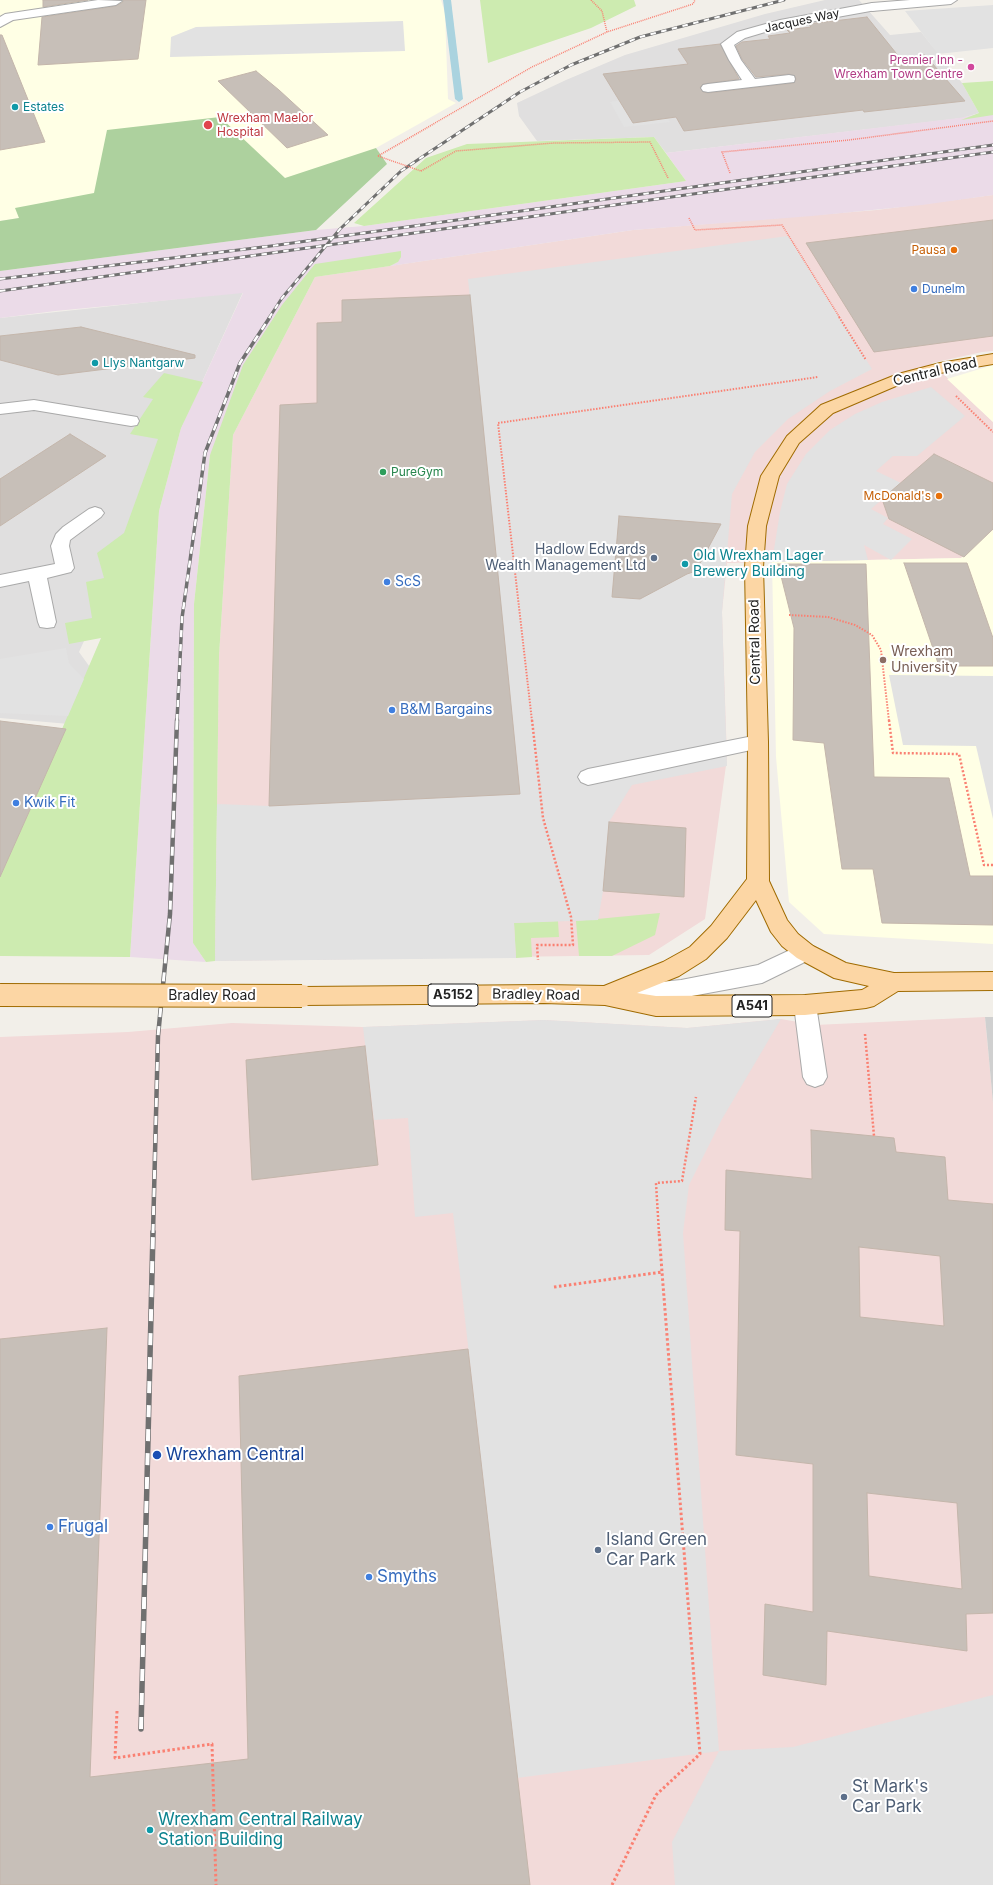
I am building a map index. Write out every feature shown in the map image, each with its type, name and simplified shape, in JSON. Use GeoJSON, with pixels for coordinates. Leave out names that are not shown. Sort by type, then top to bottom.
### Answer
{"type":"FeatureCollection","features":[{"type":"Feature","properties":{"kind":"main road","name":"Central Road"},"geometry":{"type":"LineString","coordinates":[[894,982],[842,971],[805,952],[790,940],[779,926],[758,881],[758,742],[754,567],[757,526],[770,476],[793,440],[827,409],[884,384],[940,368],[993,359]]}},
{"type":"Feature","properties":{"kind":"main road"},"geometry":{"type":"LineString","coordinates":[[605,996],[671,969],[698,952],[719,932],[758,881]]}},
{"type":"Feature","properties":{"kind":"main road"},"geometry":{"type":"LineString","coordinates":[[894,982],[993,981]]}},
{"type":"Feature","properties":{"kind":"main road","name":"Bradley Road"},"geometry":{"type":"LineString","coordinates":[[0,996],[544,994],[605,996],[656,1006],[805,1005],[866,999],[894,982]]}},
{"type":"Feature","properties":{"kind":"street"},"geometry":{"type":"LineString","coordinates":[[15,0],[15,16]]}},
{"type":"Feature","properties":{"kind":"street"},"geometry":{"type":"LineString","coordinates":[[0,23],[9,17],[116,2],[116,0]]}},
{"type":"Feature","properties":{"kind":"street","name":"Jacques Way"},"geometry":{"type":"LineString","coordinates":[[751,84],[735,60],[727,44],[741,35],[780,24],[872,7],[951,0]]}},
{"type":"Feature","properties":{"kind":"street"},"geometry":{"type":"LineString","coordinates":[[708,88],[789,79]]}},
{"type":"Feature","properties":{"kind":"street"},"geometry":{"type":"LineString","coordinates":[[0,408],[34,405],[131,421]]}},
{"type":"Feature","properties":{"kind":"street"},"geometry":{"type":"LineString","coordinates":[[0,581],[65,568],[60,546],[62,538],[69,531],[96,513]]}},
{"type":"Feature","properties":{"kind":"street"},"geometry":{"type":"LineString","coordinates":[[37,574],[47,622]]}},
{"type":"Feature","properties":{"kind":"street"},"geometry":{"type":"LineString","coordinates":[[588,777],[758,742]]}},
{"type":"Feature","properties":{"kind":"street"},"geometry":{"type":"LineString","coordinates":[[605,996],[681,989],[762,974],[805,952]]}},
{"type":"Feature","properties":{"kind":"street"},"geometry":{"type":"LineString","coordinates":[[805,1005],[815,1077]]}},
{"type":"Feature","properties":{"kind":"path"},"geometry":{"type":"LineString","coordinates":[[591,0],[602,11],[607,32]]}},
{"type":"Feature","properties":{"kind":"path"},"geometry":{"type":"LineString","coordinates":[[668,178],[650,142],[554,143],[456,151],[421,171],[378,156],[532,67],[607,32],[693,4],[695,0]]}},
{"type":"Feature","properties":{"kind":"path"},"geometry":{"type":"LineString","coordinates":[[730,173],[722,152],[848,140],[993,121]]}},
{"type":"Feature","properties":{"kind":"path"},"geometry":{"type":"LineString","coordinates":[[689,218],[695,230],[782,225],[862,353],[884,384]]}},
{"type":"Feature","properties":{"kind":"path"},"geometry":{"type":"LineString","coordinates":[[539,964],[537,945],[573,945],[570,917],[543,818],[498,423],[825,376]]}},
{"type":"Feature","properties":{"kind":"path"},"geometry":{"type":"LineString","coordinates":[[755,614],[828,618],[855,625],[872,635],[881,650],[893,753],[959,754],[984,865],[993,865]]}},
{"type":"Feature","properties":{"kind":"path"},"geometry":{"type":"LineString","coordinates":[[866,999],[864,1024],[874,1136]]}},
{"type":"Feature","properties":{"kind":"path"},"geometry":{"type":"LineString","coordinates":[[612,1885],[656,1795],[700,1754],[656,1183],[682,1181],[696,1098]]}},
{"type":"Feature","properties":{"kind":"path"},"geometry":{"type":"LineString","coordinates":[[554,1287],[662,1272]]}},
{"type":"Feature","properties":{"kind":"path"},"geometry":{"type":"LineString","coordinates":[[117,1711],[115,1758],[212,1744],[216,1885]]}},
{"type":"Feature","properties":{"kind":"shaded area","name":"Wrexham Maelor Hospital"},"geometry":{"type":"Polygon","coordinates":[[[0,0],[441,0],[445,13],[448,99],[456,103],[376,148],[329,187],[16,209],[19,218],[0,221],[0,0]]]}},
{"type":"Feature","properties":{"kind":"shaded area"},"geometry":{"type":"Polygon","coordinates":[[[825,0],[859,0],[890,35],[921,32],[962,83],[979,113],[962,118],[666,153],[654,137],[537,141],[519,116],[517,103],[625,55],[765,14],[825,0]]]}},
{"type":"Feature","properties":{"kind":"shaded area"},"geometry":{"type":"Polygon","coordinates":[[[993,5],[993,48],[938,54],[905,11],[993,5]]]}},
{"type":"Feature","properties":{"kind":"shaded area"},"geometry":{"type":"Polygon","coordinates":[[[403,21],[405,51],[170,57],[171,37],[196,27],[403,21]]]}},
{"type":"Feature","properties":{"kind":"shaded area"},"geometry":{"type":"Polygon","coordinates":[[[654,95],[670,122],[624,127],[610,102],[654,95]]]}},
{"type":"Feature","properties":{"kind":"shaded area"},"geometry":{"type":"Polygon","coordinates":[[[993,111],[993,195],[922,205],[812,216],[633,230],[390,266],[398,262],[315,264],[210,455],[194,604],[193,943],[206,962],[130,957],[159,511],[181,428],[243,293],[55,311],[0,318],[0,271],[316,230],[364,226],[686,181],[666,153],[959,118],[993,111]]]}},
{"type":"Feature","properties":{"kind":"shaded area"},"geometry":{"type":"Polygon","coordinates":[[[993,195],[993,351],[932,363],[993,422],[993,530],[961,558],[727,563],[722,612],[727,758],[705,919],[649,955],[215,961],[219,656],[233,435],[315,277],[633,230],[877,210],[993,195]]]}},
{"type":"Feature","properties":{"kind":"shaded area"},"geometry":{"type":"Polygon","coordinates":[[[788,236],[872,369],[830,391],[788,419],[755,452],[732,494],[722,612],[727,766],[632,785],[609,822],[603,891],[598,920],[514,923],[516,958],[215,961],[217,804],[269,806],[520,794],[468,279],[788,236]]]}},
{"type":"Feature","properties":{"kind":"shaded area"},"geometry":{"type":"Polygon","coordinates":[[[243,292],[79,652],[92,670],[69,724],[0,718],[0,318],[243,292]]]}},
{"type":"Feature","properties":{"kind":"shaded area"},"geometry":{"type":"Polygon","coordinates":[[[993,365],[993,422],[947,379],[993,365]]]}},
{"type":"Feature","properties":{"kind":"shaded area"},"geometry":{"type":"Polygon","coordinates":[[[931,387],[965,416],[917,456],[893,456],[876,471],[901,483],[871,509],[888,518],[883,524],[912,539],[891,560],[864,545],[868,560],[772,562],[780,512],[787,484],[806,454],[830,430],[855,414],[882,402],[931,387]]]}},
{"type":"Feature","properties":{"kind":"shaded area","name":"Wrexham University"},"geometry":{"type":"Polygon","coordinates":[[[993,530],[993,944],[824,934],[789,902],[776,757],[772,562],[961,558],[993,530]]]}},
{"type":"Feature","properties":{"kind":"shaded area"},"geometry":{"type":"Polygon","coordinates":[[[66,648],[69,663],[84,679],[68,716],[0,713],[0,659],[66,648]]]}},
{"type":"Feature","properties":{"kind":"shaded area"},"geometry":{"type":"Polygon","coordinates":[[[889,675],[993,676],[993,819],[976,746],[903,745],[889,675]]]}},
{"type":"Feature","properties":{"kind":"shaded area"},"geometry":{"type":"Polygon","coordinates":[[[985,1017],[993,1103],[993,1885],[0,1885],[0,1037],[128,1032],[232,1023],[363,1027],[544,1020],[687,1028],[781,1019],[815,1025],[985,1017]]]}},
{"type":"Feature","properties":{"kind":"shaded area"},"geometry":{"type":"Polygon","coordinates":[[[985,1017],[993,1017],[993,1103],[987,1037],[985,1017]]]}},
{"type":"Feature","properties":{"kind":"shaded area","name":"Island Green Car Park"},"geometry":{"type":"Polygon","coordinates":[[[781,1019],[722,1119],[689,1185],[683,1233],[719,1751],[517,1778],[453,1213],[415,1217],[408,1118],[374,1120],[363,1027],[544,1020],[687,1028],[781,1019]]]}},
{"type":"Feature","properties":{"kind":"shaded area","name":"St Mark's Car Park"},"geometry":{"type":"Polygon","coordinates":[[[993,1695],[993,1885],[675,1885],[672,1842],[719,1751],[793,1747],[993,1695]]]}},
{"type":"Feature","properties":{"kind":"green space"},"geometry":{"type":"Polygon","coordinates":[[[480,0],[634,0],[636,6],[591,28],[488,63],[480,0]]]}},
{"type":"Feature","properties":{"kind":"green space"},"geometry":{"type":"Polygon","coordinates":[[[993,81],[993,115],[961,120],[979,113],[962,83],[993,81]]]}},
{"type":"Feature","properties":{"kind":"green space"},"geometry":{"type":"Polygon","coordinates":[[[220,117],[285,178],[376,148],[387,164],[316,230],[0,271],[0,221],[19,218],[15,208],[94,193],[107,130],[220,117]]]}},
{"type":"Feature","properties":{"kind":"green space"},"geometry":{"type":"Polygon","coordinates":[[[654,137],[686,181],[364,226],[354,223],[426,158],[467,144],[654,137]]]}},
{"type":"Feature","properties":{"kind":"green space"},"geometry":{"type":"Polygon","coordinates":[[[401,251],[401,257],[398,262],[390,266],[315,277],[233,435],[219,656],[215,961],[206,962],[193,943],[194,604],[210,455],[243,365],[282,305],[315,264],[401,251]]]}},
{"type":"Feature","properties":{"kind":"green space"},"geometry":{"type":"Polygon","coordinates":[[[164,373],[203,382],[181,428],[159,511],[130,957],[0,956],[0,877],[65,730],[62,729],[101,638],[69,644],[65,623],[92,618],[86,582],[104,578],[97,553],[124,533],[158,439],[130,434],[153,399],[143,397],[164,373]]]}},
{"type":"Feature","properties":{"kind":"green space"},"geometry":{"type":"Polygon","coordinates":[[[660,913],[655,935],[612,956],[579,956],[576,921],[660,913]]]}},
{"type":"Feature","properties":{"kind":"green space"},"geometry":{"type":"Polygon","coordinates":[[[558,921],[559,937],[531,938],[532,957],[516,958],[514,923],[558,921]]]}},
{"type":"Feature","properties":{"kind":"building"},"geometry":{"type":"Polygon","coordinates":[[[43,0],[88,0],[43,7],[43,0]]]}},
{"type":"Feature","properties":{"kind":"building"},"geometry":{"type":"Polygon","coordinates":[[[123,0],[146,0],[138,59],[38,65],[42,17],[116,6],[123,2],[123,0]]]}},
{"type":"Feature","properties":{"kind":"building"},"geometry":{"type":"Polygon","coordinates":[[[867,17],[900,58],[925,55],[965,101],[864,112],[863,110],[684,131],[676,117],[633,123],[603,74],[688,64],[678,49],[720,44],[739,79],[703,84],[700,87],[703,92],[708,93],[794,83],[796,79],[795,76],[789,74],[756,77],[742,59],[736,46],[742,42],[770,39],[768,36],[790,33],[787,30],[811,27],[808,24],[867,17]]]}},
{"type":"Feature","properties":{"kind":"building","name":"Estates"},"geometry":{"type":"Polygon","coordinates":[[[0,35],[2,35],[45,142],[0,150],[0,35]]]}},
{"type":"Feature","properties":{"kind":"building"},"geometry":{"type":"Polygon","coordinates":[[[256,71],[328,135],[287,148],[218,81],[256,71]]]}},
{"type":"Feature","properties":{"kind":"building","name":"Dunelm"},"geometry":{"type":"Polygon","coordinates":[[[993,220],[993,336],[874,352],[806,243],[993,220]]]}},
{"type":"Feature","properties":{"kind":"building"},"geometry":{"type":"Polygon","coordinates":[[[470,295],[520,794],[269,806],[280,405],[317,403],[317,323],[342,322],[342,300],[470,295]]]}},
{"type":"Feature","properties":{"kind":"building","name":"Llys Nantgarw"},"geometry":{"type":"Polygon","coordinates":[[[81,327],[195,355],[195,358],[58,375],[0,360],[0,336],[81,327]]]}},
{"type":"Feature","properties":{"kind":"building"},"geometry":{"type":"Polygon","coordinates":[[[70,434],[106,456],[0,526],[0,479],[70,434]]]}},
{"type":"Feature","properties":{"kind":"building","name":"McDonald's"},"geometry":{"type":"Polygon","coordinates":[[[934,454],[993,483],[993,529],[964,557],[889,519],[882,499],[934,454]]]}},
{"type":"Feature","properties":{"kind":"building","name":"Hadlow Edwards Wealth Management Ltd"},"geometry":{"type":"Polygon","coordinates":[[[619,516],[721,524],[696,571],[687,574],[640,599],[612,597],[619,516]]]}},
{"type":"Feature","properties":{"kind":"building"},"geometry":{"type":"Polygon","coordinates":[[[904,563],[967,563],[993,638],[993,666],[939,666],[904,563]]]}},
{"type":"Feature","properties":{"kind":"building"},"geometry":{"type":"Polygon","coordinates":[[[778,564],[866,564],[874,777],[949,778],[970,876],[993,876],[993,925],[882,923],[873,869],[842,869],[824,743],[793,740],[794,628],[778,564]]]}},
{"type":"Feature","properties":{"kind":"building","name":"Kwik Fit"},"geometry":{"type":"Polygon","coordinates":[[[0,721],[66,729],[0,877],[0,721]]]}},
{"type":"Feature","properties":{"kind":"building"},"geometry":{"type":"Polygon","coordinates":[[[609,822],[686,828],[684,897],[603,891],[609,822]]]}},
{"type":"Feature","properties":{"kind":"building"},"geometry":{"type":"Polygon","coordinates":[[[365,1046],[378,1165],[252,1180],[246,1060],[365,1046]]]}},
{"type":"Feature","properties":{"kind":"building"},"geometry":{"type":"Polygon","coordinates":[[[811,1130],[894,1138],[896,1152],[945,1157],[948,1200],[993,1204],[993,1613],[966,1614],[967,1651],[827,1631],[826,1685],[763,1675],[765,1604],[813,1612],[813,1464],[736,1455],[740,1231],[725,1230],[726,1170],[812,1179],[811,1130]],[[859,1247],[860,1317],[944,1326],[940,1256],[859,1247]],[[867,1493],[869,1576],[962,1589],[957,1503],[867,1493]]]}},
{"type":"Feature","properties":{"kind":"building","name":"Smyths"},"geometry":{"type":"Polygon","coordinates":[[[107,1328],[90,1777],[248,1759],[239,1376],[468,1349],[530,1885],[0,1885],[0,1339],[107,1328]]]}},
{"type":"Feature","properties":{"kind":"waterway"},"geometry":{"type":"LineString","coordinates":[[447,0],[459,99]]}},
{"type":"Feature","properties":{"kind":"railway"},"geometry":{"type":"LineString","coordinates":[[333,237],[401,171],[520,92],[571,65],[640,37],[784,0]]}},
{"type":"Feature","properties":{"kind":"railway"},"geometry":{"type":"LineString","coordinates":[[333,237],[993,145]]}},
{"type":"Feature","properties":{"kind":"railway"},"geometry":{"type":"LineString","coordinates":[[326,245],[993,152]]}},
{"type":"Feature","properties":{"kind":"railway"},"geometry":{"type":"LineString","coordinates":[[0,279],[333,237]]}},
{"type":"Feature","properties":{"kind":"railway"},"geometry":{"type":"LineString","coordinates":[[326,245],[333,237]]}},
{"type":"Feature","properties":{"kind":"railway"},"geometry":{"type":"LineString","coordinates":[[0,291],[326,245]]}},
{"type":"Feature","properties":{"kind":"railway"},"geometry":{"type":"LineString","coordinates":[[269,318],[282,298],[326,245]]}},
{"type":"Feature","properties":{"kind":"railway"},"geometry":{"type":"LineString","coordinates":[[177,721],[182,618],[205,453],[240,363],[270,317]]}},
{"type":"Feature","properties":{"kind":"railway"},"geometry":{"type":"LineString","coordinates":[[153,1233],[158,1036],[170,914],[177,720]]}},
{"type":"Feature","properties":{"kind":"railway"},"geometry":{"type":"LineString","coordinates":[[141,1729],[153,1232]]}},
{"type":"Feature","properties":{"kind":"place","name":"Premier Inn - Wrexham Town Centre"},"geometry":{"type":"Point","coordinates":[971,67]}},
{"type":"Feature","properties":{"kind":"place","name":"Estates"},"geometry":{"type":"Point","coordinates":[15,107]}},
{"type":"Feature","properties":{"kind":"place","name":"Wrexham Maelor Hospital"},"geometry":{"type":"Point","coordinates":[208,125]}},
{"type":"Feature","properties":{"kind":"place","name":"Pausa"},"geometry":{"type":"Point","coordinates":[954,250]}},
{"type":"Feature","properties":{"kind":"place","name":"Dunelm"},"geometry":{"type":"Point","coordinates":[914,289]}},
{"type":"Feature","properties":{"kind":"place","name":"Llys Nantgarw"},"geometry":{"type":"Point","coordinates":[95,363]}},
{"type":"Feature","properties":{"kind":"place","name":"PureGym"},"geometry":{"type":"Point","coordinates":[383,472]}},
{"type":"Feature","properties":{"kind":"place","name":"McDonald's"},"geometry":{"type":"Point","coordinates":[939,496]}},
{"type":"Feature","properties":{"kind":"place","name":"Hadlow Edwards Wealth Management Ltd"},"geometry":{"type":"Point","coordinates":[654,558]}},
{"type":"Feature","properties":{"kind":"place","name":"Old Wrexham Lager Brewery Building"},"geometry":{"type":"Point","coordinates":[685,564]}},
{"type":"Feature","properties":{"kind":"place","name":"ScS"},"geometry":{"type":"Point","coordinates":[387,582]}},
{"type":"Feature","properties":{"kind":"place","name":"Wrexham University"},"geometry":{"type":"Point","coordinates":[883,660]}},
{"type":"Feature","properties":{"kind":"place","name":"B&M Bargains"},"geometry":{"type":"Point","coordinates":[392,710]}},
{"type":"Feature","properties":{"kind":"place","name":"Kwik Fit"},"geometry":{"type":"Point","coordinates":[16,803]}},
{"type":"Feature","properties":{"kind":"place","name":"Wrexham Central"},"geometry":{"type":"Point","coordinates":[157,1455]}},
{"type":"Feature","properties":{"kind":"place","name":"Frugal"},"geometry":{"type":"Point","coordinates":[50,1527]}},
{"type":"Feature","properties":{"kind":"place","name":"Island Green Car Park"},"geometry":{"type":"Point","coordinates":[598,1550]}},
{"type":"Feature","properties":{"kind":"place","name":"Smyths"},"geometry":{"type":"Point","coordinates":[369,1577]}},
{"type":"Feature","properties":{"kind":"place","name":"St Mark's Car Park"},"geometry":{"type":"Point","coordinates":[844,1797]}},
{"type":"Feature","properties":{"kind":"place","name":"Wrexham Central Railway Station Building"},"geometry":{"type":"Point","coordinates":[150,1830]}}]}
